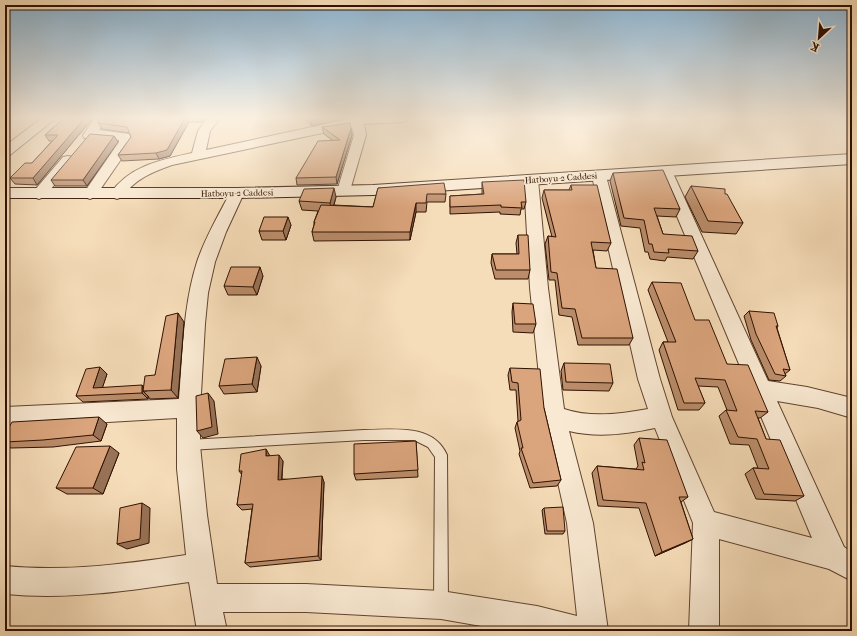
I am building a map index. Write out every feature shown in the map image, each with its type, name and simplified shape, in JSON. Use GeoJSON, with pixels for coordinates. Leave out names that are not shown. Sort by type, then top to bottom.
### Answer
{"type":"FeatureCollection","features":[{"type":"Feature","properties":{"kind":"main road","name":"Hatboyu-2 Caddesi"},"geometry":{"type":"LineString","coordinates":[[5,193],[117,194],[344,191],[852,160]]}},
{"type":"Feature","properties":{"kind":"street"},"geometry":{"type":"LineString","coordinates":[[39,194],[78,148]]}},
{"type":"Feature","properties":{"kind":"street"},"geometry":{"type":"LineString","coordinates":[[90,194],[122,148]]}},
{"type":"Feature","properties":{"kind":"street"},"geometry":{"type":"LineString","coordinates":[[198,155],[200,148]]}},
{"type":"Feature","properties":{"kind":"street"},"geometry":{"type":"LineString","coordinates":[[117,194],[129,179],[147,169],[198,155],[233,148]]}},
{"type":"Feature","properties":{"kind":"street"},"geometry":{"type":"LineString","coordinates":[[344,191],[357,148]]}},
{"type":"Feature","properties":{"kind":"street"},"geometry":{"type":"LineString","coordinates":[[665,171],[761,390],[843,562]]}},
{"type":"Feature","properties":{"kind":"street"},"geometry":{"type":"LineString","coordinates":[[600,176],[650,379],[661,417],[706,522],[704,631]]}},
{"type":"Feature","properties":{"kind":"street"},"geometry":{"type":"LineString","coordinates":[[531,180],[539,288],[554,415],[580,523],[593,631]]}},
{"type":"Feature","properties":{"kind":"street"},"geometry":{"type":"LineString","coordinates":[[212,631],[199,567],[188,445],[188,408],[197,308],[203,273],[214,238],[237,193]]}},
{"type":"Feature","properties":{"kind":"street"},"geometry":{"type":"LineString","coordinates":[[761,390],[784,392],[829,400],[852,408]]}},
{"type":"Feature","properties":{"kind":"street"},"geometry":{"type":"LineString","coordinates":[[5,418],[188,408]]}},
{"type":"Feature","properties":{"kind":"street"},"geometry":{"type":"LineString","coordinates":[[554,415],[575,422],[598,425],[632,422],[661,417]]}},
{"type":"Feature","properties":{"kind":"street"},"geometry":{"type":"LineString","coordinates":[[706,522],[843,562]]}},
{"type":"Feature","properties":{"kind":"street"},"geometry":{"type":"LineString","coordinates":[[5,580],[59,584],[123,578],[199,567]]}},
{"type":"Feature","properties":{"kind":"street"},"geometry":{"type":"LineString","coordinates":[[206,598],[306,598],[441,605],[537,621],[577,631]]}},
{"type":"Feature","properties":{"kind":"lane"},"geometry":{"type":"LineString","coordinates":[[188,445],[364,435],[414,435],[423,438],[432,444],[441,455],[441,605]]}},
{"type":"Feature","properties":{"kind":"building"},"geometry":{"type":"Polygon","coordinates":[[[46,148],[59,148],[33,178],[10,178],[25,163],[32,163],[46,148]]]}},
{"type":"Feature","properties":{"kind":"building"},"geometry":{"type":"Polygon","coordinates":[[[78,148],[106,148],[83,180],[51,180],[78,148]]]}},
{"type":"Feature","properties":{"kind":"building"},"geometry":{"type":"Polygon","coordinates":[[[123,148],[168,148],[167,150],[156,153],[118,155],[123,148]]]}},
{"type":"Feature","properties":{"kind":"building"},"geometry":{"type":"Polygon","coordinates":[[[314,148],[345,148],[336,177],[296,178],[314,148]]]}},
{"type":"Feature","properties":{"kind":"building"},"geometry":{"type":"Polygon","coordinates":[[[663,170],[680,209],[654,208],[663,234],[692,236],[698,251],[668,249],[669,253],[654,252],[652,244],[649,244],[644,220],[624,218],[613,173],[663,170]]]}},
{"type":"Feature","properties":{"kind":"building"},"geometry":{"type":"Polygon","coordinates":[[[524,180],[526,202],[521,202],[522,208],[501,207],[501,205],[450,207],[450,196],[484,194],[482,182],[524,180]]]}},
{"type":"Feature","properties":{"kind":"building"},"geometry":{"type":"Polygon","coordinates":[[[444,183],[446,194],[427,194],[426,203],[416,203],[410,232],[312,232],[314,222],[321,205],[373,207],[378,188],[444,183]]]}},
{"type":"Feature","properties":{"kind":"building"},"geometry":{"type":"Polygon","coordinates":[[[571,185],[597,185],[611,243],[591,242],[596,268],[617,269],[633,338],[582,338],[575,309],[562,308],[557,273],[551,272],[548,236],[556,237],[544,190],[572,190],[571,185]]]}},
{"type":"Feature","properties":{"kind":"building"},"geometry":{"type":"Polygon","coordinates":[[[691,186],[725,189],[725,194],[727,194],[743,223],[708,221],[691,186]]]}},
{"type":"Feature","properties":{"kind":"building"},"geometry":{"type":"Polygon","coordinates":[[[334,188],[330,203],[299,201],[304,189],[334,188]]]}},
{"type":"Feature","properties":{"kind":"building"},"geometry":{"type":"Polygon","coordinates":[[[264,217],[288,217],[283,231],[259,231],[264,217]]]}},
{"type":"Feature","properties":{"kind":"building"},"geometry":{"type":"Polygon","coordinates":[[[518,235],[528,235],[530,270],[496,270],[492,254],[519,254],[518,235]]]}},
{"type":"Feature","properties":{"kind":"building"},"geometry":{"type":"Polygon","coordinates":[[[231,267],[260,267],[253,287],[224,286],[231,267]]]}},
{"type":"Feature","properties":{"kind":"building"},"geometry":{"type":"Polygon","coordinates":[[[652,282],[681,283],[695,320],[709,320],[727,364],[748,365],[768,412],[755,411],[766,439],[780,440],[804,496],[764,494],[753,468],[769,469],[757,439],[738,437],[726,410],[737,411],[725,380],[695,378],[705,403],[684,403],[663,342],[676,342],[652,282]]]}},
{"type":"Feature","properties":{"kind":"building"},"geometry":{"type":"Polygon","coordinates":[[[513,303],[533,304],[536,324],[515,324],[513,303]]]}},
{"type":"Feature","properties":{"kind":"building"},"geometry":{"type":"Polygon","coordinates":[[[749,311],[774,313],[778,326],[776,326],[790,370],[783,369],[786,376],[775,374],[756,334],[749,311]]]}},
{"type":"Feature","properties":{"kind":"building"},"geometry":{"type":"Polygon","coordinates":[[[178,313],[171,390],[143,391],[145,376],[155,375],[166,316],[178,313]]]}},
{"type":"Feature","properties":{"kind":"building"},"geometry":{"type":"Polygon","coordinates":[[[257,357],[252,384],[219,386],[225,359],[257,357]]]}},
{"type":"Feature","properties":{"kind":"building"},"geometry":{"type":"Polygon","coordinates":[[[564,363],[610,364],[613,383],[566,382],[564,363]]]}},
{"type":"Feature","properties":{"kind":"building"},"geometry":{"type":"Polygon","coordinates":[[[100,367],[93,388],[142,385],[142,393],[76,396],[86,369],[100,367]]]}},
{"type":"Feature","properties":{"kind":"building"},"geometry":{"type":"Polygon","coordinates":[[[510,368],[540,369],[544,408],[561,480],[533,483],[521,448],[523,448],[517,422],[521,420],[518,383],[512,382],[510,368]]]}},
{"type":"Feature","properties":{"kind":"building"},"geometry":{"type":"Polygon","coordinates":[[[208,393],[212,427],[197,431],[196,396],[208,393]]]}},
{"type":"Feature","properties":{"kind":"building"},"geometry":{"type":"Polygon","coordinates":[[[99,417],[93,435],[5,442],[5,434],[12,422],[99,417]]]}},
{"type":"Feature","properties":{"kind":"building"},"geometry":{"type":"Polygon","coordinates":[[[639,438],[667,440],[688,497],[679,497],[693,539],[662,552],[646,503],[603,500],[597,466],[644,470],[642,462],[645,463],[639,438]]]}},
{"type":"Feature","properties":{"kind":"building"},"geometry":{"type":"Polygon","coordinates":[[[416,441],[418,470],[354,474],[354,444],[416,441]]]}},
{"type":"Feature","properties":{"kind":"building"},"geometry":{"type":"Polygon","coordinates":[[[110,446],[93,488],[56,488],[76,447],[110,446]]]}},
{"type":"Feature","properties":{"kind":"building"},"geometry":{"type":"Polygon","coordinates":[[[266,449],[266,456],[279,455],[278,480],[322,476],[318,556],[245,563],[253,504],[237,505],[242,471],[239,471],[241,454],[266,449]]]}},
{"type":"Feature","properties":{"kind":"building"},"geometry":{"type":"Polygon","coordinates":[[[142,503],[140,539],[117,544],[120,508],[142,503]]]}},
{"type":"Feature","properties":{"kind":"building"},"geometry":{"type":"Polygon","coordinates":[[[563,507],[565,531],[547,531],[544,508],[563,507]]]}}]}
